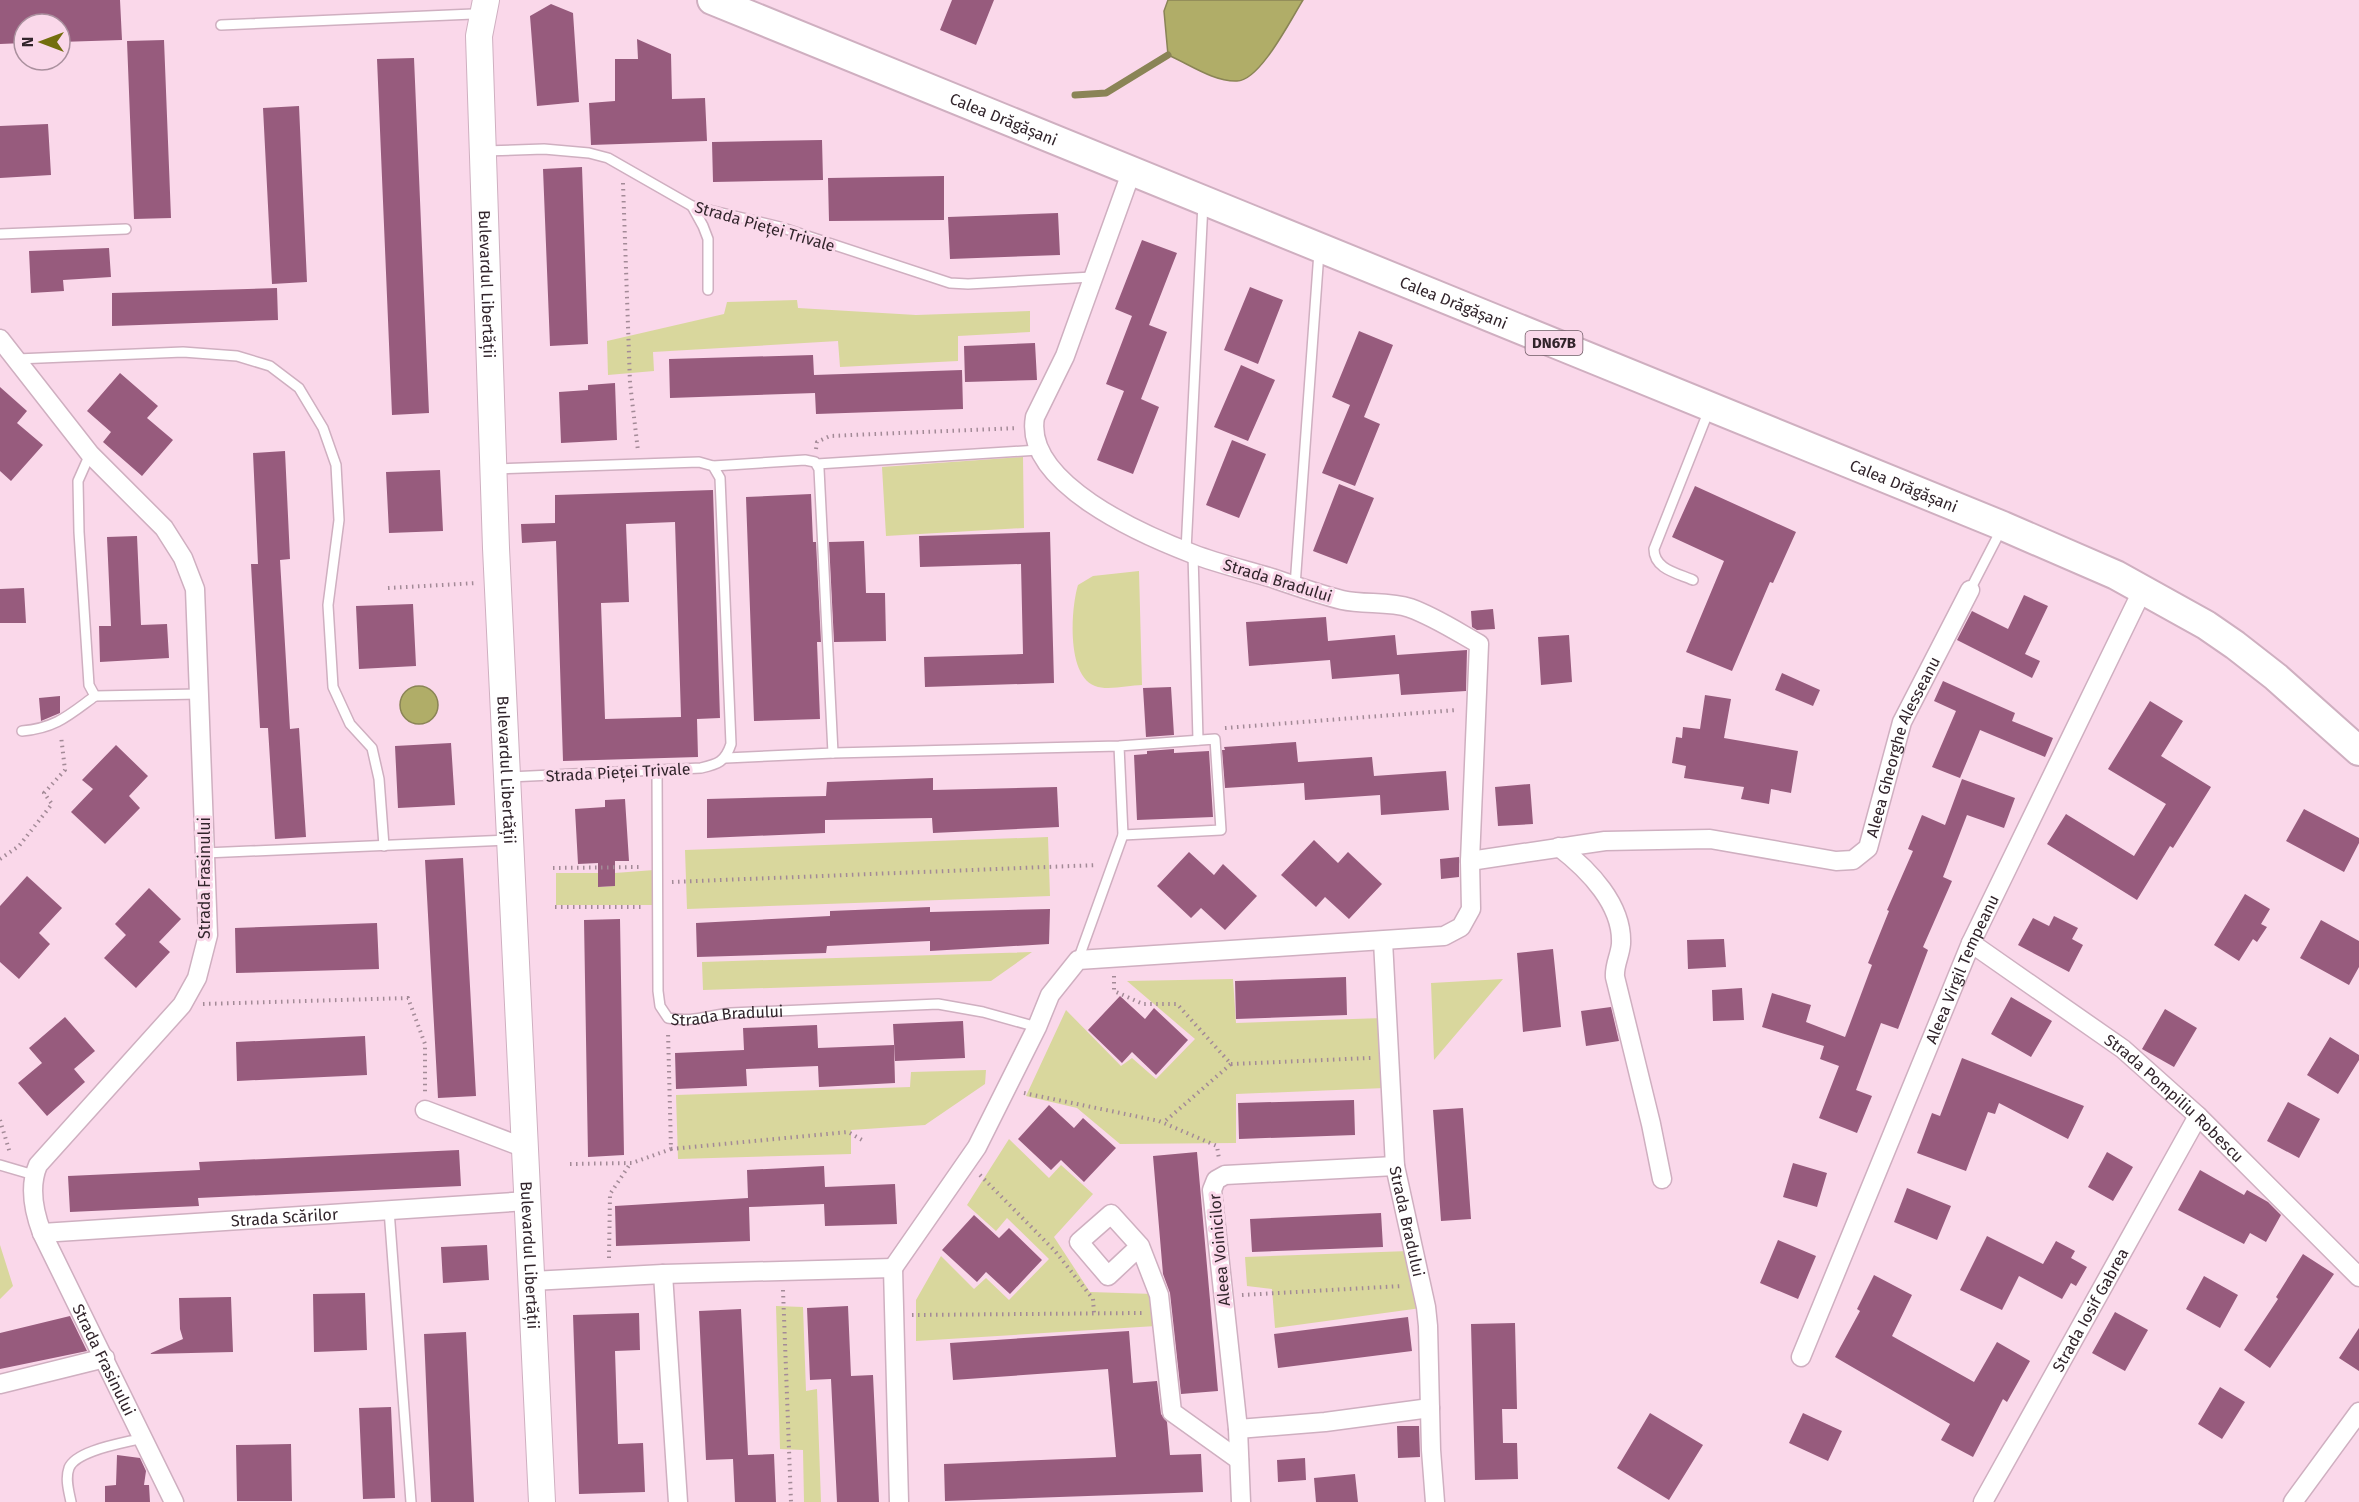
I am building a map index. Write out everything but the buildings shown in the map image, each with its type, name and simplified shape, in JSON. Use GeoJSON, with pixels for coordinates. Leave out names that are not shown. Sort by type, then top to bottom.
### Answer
{"type":"FeatureCollection","features":[{"type":"Feature","properties":{"kind":"main road","name":"Calea Drăgășani"},"geometry":{"type":"LineString","coordinates":[[712,0],[2003,526],[2116,575],[2174,606],[2235,645],[2276,677],[2359,751]]}},
{"type":"Feature","properties":{"kind":"main road","name":"Bulevardul Libertății"},"geometry":{"type":"LineString","coordinates":[[476,13],[493,469],[542,1502]]}},
{"type":"Feature","properties":{"kind":"street"},"geometry":{"type":"LineString","coordinates":[[1033,427],[1035,417],[1065,356],[1132,170]]}},
{"type":"Feature","properties":{"kind":"street","name":"Strada Frasinului"},"geometry":{"type":"LineString","coordinates":[[0,339],[90,454],[164,528],[183,558],[195,589],[208,935],[197,978],[182,1005],[38,1165],[34,1175],[33,1195],[42,1233],[174,1502]]}},
{"type":"Feature","properties":{"kind":"street","name":"Strada Bradului"},"geometry":{"type":"LineString","coordinates":[[1033,427],[1038,450],[1046,463],[1068,487],[1129,526],[1190,552],[1295,586],[1344,600],[1407,607],[1435,618],[1479,644],[1470,861],[1471,909],[1461,927],[1444,936],[1078,960]]}},
{"type":"Feature","properties":{"kind":"street","name":"Aleea Virgil Tempeanu"},"geometry":{"type":"LineString","coordinates":[[1801,1357],[1971,943],[2143,589]]}},
{"type":"Feature","properties":{"kind":"street","name":"Aleea Gheorghe Alesseanu"},"geometry":{"type":"LineString","coordinates":[[1470,861],[1605,841],[1710,839],[1836,861],[1853,860],[1868,848],[1902,722],[1970,590]]}},
{"type":"Feature","properties":{"kind":"street"},"geometry":{"type":"LineString","coordinates":[[1559,847],[1606,894],[1621,932],[1621,946],[1614,969],[1615,977],[1662,1179]]}},
{"type":"Feature","properties":{"kind":"street","name":"Strada Bradului"},"geometry":{"type":"LineString","coordinates":[[1383,941],[1395,1166],[1428,1326],[1435,1502]]}},
{"type":"Feature","properties":{"kind":"street","name":"Strada Pompiliu Robescu"},"geometry":{"type":"LineString","coordinates":[[1971,943],[2123,1049],[2198,1116],[2359,1277]]}},
{"type":"Feature","properties":{"kind":"street"},"geometry":{"type":"LineString","coordinates":[[899,1502],[893,1268],[977,1147],[1037,1027],[1050,995],[1078,960]]}},
{"type":"Feature","properties":{"kind":"street"},"geometry":{"type":"LineString","coordinates":[[426,1110],[525,1148]]}},
{"type":"Feature","properties":{"kind":"street","name":"Strada Iosif Gabrea"},"geometry":{"type":"LineString","coordinates":[[1983,1502],[2198,1116]]}},
{"type":"Feature","properties":{"kind":"street","name":"Aleea Voinicilor"},"geometry":{"type":"LineString","coordinates":[[1241,1502],[1238,1429],[1212,1190],[1216,1180],[1225,1175],[1395,1166]]}},
{"type":"Feature","properties":{"kind":"street","name":"Strada Scărilor"},"geometry":{"type":"LineString","coordinates":[[42,1233],[528,1201]]}},
{"type":"Feature","properties":{"kind":"street"},"geometry":{"type":"LineString","coordinates":[[1140,1246],[1159,1295],[1172,1412],[1239,1460]]}},
{"type":"Feature","properties":{"kind":"street"},"geometry":{"type":"LineString","coordinates":[[532,1281],[663,1274],[893,1268]]}},
{"type":"Feature","properties":{"kind":"street"},"geometry":{"type":"LineString","coordinates":[[663,1274],[678,1502]]}},
{"type":"Feature","properties":{"kind":"street"},"geometry":{"type":"LineString","coordinates":[[0,1384],[105,1358]]}},
{"type":"Feature","properties":{"kind":"street"},"geometry":{"type":"LineString","coordinates":[[1238,1429],[1325,1422],[1430,1408]]}},
{"type":"Feature","properties":{"kind":"street"},"geometry":{"type":"LineString","coordinates":[[2293,1502],[2359,1412]]}},
{"type":"Feature","properties":{"kind":"lane"},"geometry":{"type":"LineString","coordinates":[[221,25],[476,13]]}},
{"type":"Feature","properties":{"kind":"lane","name":"Strada Pieței Trivale"},"geometry":{"type":"LineString","coordinates":[[482,152],[567,150],[608,158],[692,206],[780,227],[950,283],[1092,277]]}},
{"type":"Feature","properties":{"kind":"lane"},"geometry":{"type":"LineString","coordinates":[[1123,835],[1221,830],[1215,739],[1198,735],[1190,552],[1203,199]]}},
{"type":"Feature","properties":{"kind":"lane"},"geometry":{"type":"LineString","coordinates":[[692,206],[708,239],[708,290]]}},
{"type":"Feature","properties":{"kind":"lane"},"geometry":{"type":"LineString","coordinates":[[0,234],[126,229]]}},
{"type":"Feature","properties":{"kind":"lane"},"geometry":{"type":"LineString","coordinates":[[1295,586],[1319,246]]}},
{"type":"Feature","properties":{"kind":"lane"},"geometry":{"type":"LineString","coordinates":[[15,359],[183,352],[237,356],[270,366],[298,388],[323,428],[336,465],[339,520],[328,605],[333,687],[350,724],[372,748],[380,779],[384,846]]}},
{"type":"Feature","properties":{"kind":"lane"},"geometry":{"type":"LineString","coordinates":[[1693,580],[1659,565],[1654,558],[1654,549],[1711,407]]}},
{"type":"Feature","properties":{"kind":"lane"},"geometry":{"type":"LineString","coordinates":[[493,469],[699,462],[713,466],[805,460],[816,463],[1038,450]]}},
{"type":"Feature","properties":{"kind":"lane"},"geometry":{"type":"LineString","coordinates":[[90,454],[78,481],[79,532],[89,685],[95,696]]}},
{"type":"Feature","properties":{"kind":"lane"},"geometry":{"type":"LineString","coordinates":[[816,463],[819,469],[833,753]]}},
{"type":"Feature","properties":{"kind":"lane"},"geometry":{"type":"LineString","coordinates":[[713,466],[720,478],[731,744],[726,758]]}},
{"type":"Feature","properties":{"kind":"lane","name":"Aleea Gheorghe Alesseanu"},"geometry":{"type":"LineString","coordinates":[[1970,590],[2003,526]]}},
{"type":"Feature","properties":{"kind":"lane"},"geometry":{"type":"LineString","coordinates":[[22,731],[43,729],[60,722],[95,696],[199,694]]}},
{"type":"Feature","properties":{"kind":"lane","name":"Strada Pieței Trivale"},"geometry":{"type":"LineString","coordinates":[[507,777],[700,768],[719,764],[726,758],[1119,746],[1198,735]]}},
{"type":"Feature","properties":{"kind":"lane"},"geometry":{"type":"LineString","coordinates":[[1078,960],[1123,835],[1119,746]]}},
{"type":"Feature","properties":{"kind":"lane","name":"Strada Bradului"},"geometry":{"type":"LineString","coordinates":[[657,770],[658,991],[660,1006],[668,1018],[682,1021],[731,1012],[938,1004],[983,1012],[1037,1027]]}},
{"type":"Feature","properties":{"kind":"lane"},"geometry":{"type":"LineString","coordinates":[[206,853],[510,840]]}},
{"type":"Feature","properties":{"kind":"lane"},"geometry":{"type":"LineString","coordinates":[[0,1165],[34,1175]]}},
{"type":"Feature","properties":{"kind":"lane"},"geometry":{"type":"LineString","coordinates":[[389,1210],[411,1502]]}},
{"type":"Feature","properties":{"kind":"lane"},"geometry":{"type":"LineString","coordinates":[[71,1502],[67,1482],[69,1469],[76,1459],[92,1452],[143,1438]]}},
{"type":"Feature","properties":{"kind":"path"},"geometry":{"type":"LineString","coordinates":[[622,166],[630,383],[639,464]]}},
{"type":"Feature","properties":{"kind":"path"},"geometry":{"type":"LineString","coordinates":[[816,463],[817,442],[830,435],[1033,427]]}},
{"type":"Feature","properties":{"kind":"path"},"geometry":{"type":"LineString","coordinates":[[388,588],[498,581]]}},
{"type":"Feature","properties":{"kind":"path"},"geometry":{"type":"LineString","coordinates":[[1198,735],[1476,708]]}},
{"type":"Feature","properties":{"kind":"path"},"geometry":{"type":"LineString","coordinates":[[0,859],[19,846],[52,804],[44,793],[65,770],[60,722]]}},
{"type":"Feature","properties":{"kind":"path"},"geometry":{"type":"LineString","coordinates":[[657,883],[1113,865]]}},
{"type":"Feature","properties":{"kind":"path"},"geometry":{"type":"LineString","coordinates":[[553,868],[657,867]]}},
{"type":"Feature","properties":{"kind":"path"},"geometry":{"type":"LineString","coordinates":[[555,907],[657,907]]}},
{"type":"Feature","properties":{"kind":"path"},"geometry":{"type":"LineString","coordinates":[[1114,958],[1114,991],[1143,1004],[1177,1004],[1231,1064]]}},
{"type":"Feature","properties":{"kind":"path"},"geometry":{"type":"LineString","coordinates":[[182,1005],[408,998],[425,1044],[426,1110]]}},
{"type":"Feature","properties":{"kind":"path"},"geometry":{"type":"LineString","coordinates":[[668,1018],[671,1149]]}},
{"type":"Feature","properties":{"kind":"path"},"geometry":{"type":"LineString","coordinates":[[1163,1123],[1231,1064],[1389,1058]]}},
{"type":"Feature","properties":{"kind":"path"},"geometry":{"type":"LineString","coordinates":[[1020,1093],[1163,1123],[1217,1146],[1221,1177]]}},
{"type":"Feature","properties":{"kind":"path"},"geometry":{"type":"LineString","coordinates":[[0,1120],[16,1170]]}},
{"type":"Feature","properties":{"kind":"path"},"geometry":{"type":"LineString","coordinates":[[570,1164],[631,1163],[671,1149],[848,1132],[864,1142]]}},
{"type":"Feature","properties":{"kind":"path"},"geometry":{"type":"LineString","coordinates":[[609,1277],[610,1194],[631,1163]]}},
{"type":"Feature","properties":{"kind":"path"},"geometry":{"type":"LineString","coordinates":[[977,1172],[1055,1251],[1093,1299],[1094,1313]]}},
{"type":"Feature","properties":{"kind":"path"},"geometry":{"type":"LineString","coordinates":[[1223,1296],[1421,1285]]}},
{"type":"Feature","properties":{"kind":"path"},"geometry":{"type":"LineString","coordinates":[[783,1289],[791,1502]]}},
{"type":"Feature","properties":{"kind":"path"},"geometry":{"type":"LineString","coordinates":[[915,1315],[1161,1313]]}},
{"type":"Feature","properties":{"kind":"shaded area"},"geometry":{"type":"Polygon","coordinates":[[[1168,0],[1303,0],[1274,48],[1255,71],[1246,78],[1228,81],[1211,76],[1168,55],[1164,11],[1168,0]]]}},
{"type":"Feature","properties":{"kind":"shaded area"},"geometry":{"type":"Polygon","coordinates":[[[797,300],[798,308],[916,315],[1030,311],[1030,332],[958,336],[958,361],[840,367],[838,341],[653,352],[654,371],[608,375],[607,341],[724,314],[727,302],[797,300]]]}},
{"type":"Feature","properties":{"kind":"shaded area"},"geometry":{"type":"Polygon","coordinates":[[[1023,457],[1024,528],[886,536],[882,467],[1023,457]]]}},
{"type":"Feature","properties":{"kind":"shaded area"},"geometry":{"type":"Polygon","coordinates":[[[1139,571],[1142,685],[1112,688],[1095,686],[1079,669],[1075,655],[1073,624],[1078,585],[1093,576],[1139,571]]]}},
{"type":"Feature","properties":{"kind":"shaded area"},"geometry":{"type":"Polygon","coordinates":[[[419,686],[433,691],[438,705],[433,719],[419,724],[405,719],[400,705],[405,691],[419,686]]]}},
{"type":"Feature","properties":{"kind":"shaded area"},"geometry":{"type":"Polygon","coordinates":[[[1048,837],[1050,896],[687,909],[685,850],[1048,837]]]}},
{"type":"Feature","properties":{"kind":"shaded area"},"geometry":{"type":"Polygon","coordinates":[[[654,870],[655,905],[556,905],[556,873],[598,873],[598,887],[614,886],[615,873],[654,870]]]}},
{"type":"Feature","properties":{"kind":"shaded area"},"geometry":{"type":"Polygon","coordinates":[[[1032,952],[991,981],[703,990],[702,962],[1032,952]]]}},
{"type":"Feature","properties":{"kind":"shaded area"},"geometry":{"type":"Polygon","coordinates":[[[1233,979],[1236,1023],[1383,1018],[1385,1088],[1236,1094],[1236,1143],[1120,1144],[1077,1108],[1026,1096],[1066,1010],[1121,1066],[1132,1058],[1156,1079],[1195,1039],[1127,981],[1233,979]]]}},
{"type":"Feature","properties":{"kind":"shaded area"},"geometry":{"type":"Polygon","coordinates":[[[1503,979],[1434,1060],[1431,983],[1503,979]]]}},
{"type":"Feature","properties":{"kind":"shaded area"},"geometry":{"type":"Polygon","coordinates":[[[986,1070],[985,1084],[925,1125],[851,1130],[851,1154],[678,1159],[676,1095],[910,1087],[911,1072],[986,1070]]]}},
{"type":"Feature","properties":{"kind":"shaded area"},"geometry":{"type":"Polygon","coordinates":[[[1009,1139],[1049,1178],[1061,1165],[1093,1194],[1054,1237],[1090,1292],[1154,1294],[1156,1326],[916,1341],[916,1300],[941,1256],[974,1289],[986,1278],[1009,1300],[1049,1259],[1007,1218],[996,1231],[967,1205],[1009,1139]]]}},
{"type":"Feature","properties":{"kind":"shaded area"},"geometry":{"type":"Polygon","coordinates":[[[0,1245],[13,1286],[0,1299],[0,1245]]]}},
{"type":"Feature","properties":{"kind":"shaded area"},"geometry":{"type":"Polygon","coordinates":[[[1409,1251],[1421,1308],[1275,1328],[1272,1289],[1247,1286],[1245,1257],[1409,1251]]]}},
{"type":"Feature","properties":{"kind":"shaded area"},"geometry":{"type":"Polygon","coordinates":[[[776,1306],[803,1307],[806,1391],[817,1389],[821,1502],[804,1502],[803,1450],[780,1449],[776,1306]]]}},
{"type":"Feature","properties":{"kind":"waterway"},"geometry":{"type":"LineString","coordinates":[[1075,95],[1106,93],[1168,55]]}}]}
